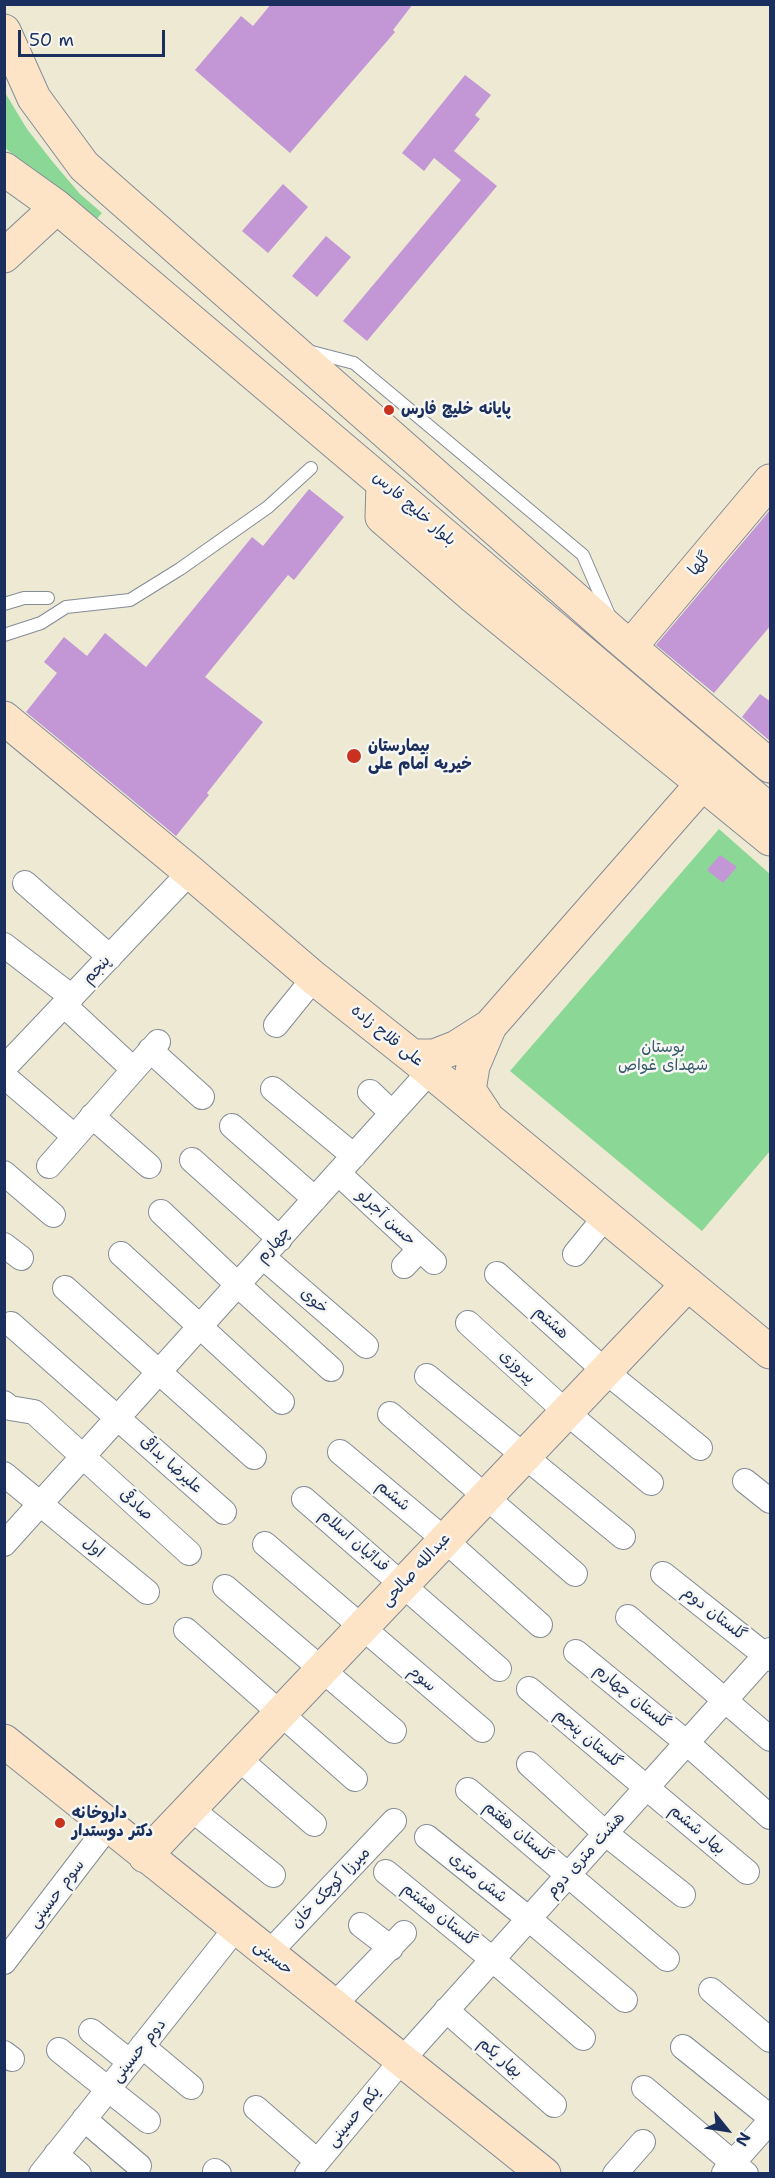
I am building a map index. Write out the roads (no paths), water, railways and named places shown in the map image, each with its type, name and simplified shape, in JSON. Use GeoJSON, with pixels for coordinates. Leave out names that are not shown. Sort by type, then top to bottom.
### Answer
{"type":"FeatureCollection","features":[{"type":"Feature","properties":{"kind":"street"},"geometry":{"type":"LineString","coordinates":[[4,31],[14,73],[84,166],[624,641],[771,766]]}},
{"type":"Feature","properties":{"kind":"street","name":"بلوار خلیج فارس"},"geometry":{"type":"LineString","coordinates":[[4,169],[57,207],[771,811]]}},
{"type":"Feature","properties":{"kind":"street"},"geometry":{"type":"LineString","coordinates":[[4,256],[57,207]]}},
{"type":"Feature","properties":{"kind":"street","name":"گلها"},"geometry":{"type":"LineString","coordinates":[[624,641],[771,481]]}},
{"type":"Feature","properties":{"kind":"street"},"geometry":{"type":"LineString","coordinates":[[383,483],[382,517],[474,597],[771,839]]}},
{"type":"Feature","properties":{"kind":"street","name":"علی فلاح زاده"},"geometry":{"type":"LineString","coordinates":[[4,718],[314,978],[421,1063],[771,1352]]}},
{"type":"Feature","properties":{"kind":"street"},"geometry":{"type":"LineString","coordinates":[[421,1063],[457,1047],[490,1026],[702,784]]}},
{"type":"Feature","properties":{"kind":"street","name":"پنجم"},"geometry":{"type":"LineString","coordinates":[[6,1065],[190,872]]}},
{"type":"Feature","properties":{"kind":"street"},"geometry":{"type":"LineString","coordinates":[[25,883],[110,957]]}},
{"type":"Feature","properties":{"kind":"street"},"geometry":{"type":"LineString","coordinates":[[4,945],[68,1001],[133,1069]]}},
{"type":"Feature","properties":{"kind":"street"},"geometry":{"type":"LineString","coordinates":[[276,1025],[314,978]]}},
{"type":"Feature","properties":{"kind":"street"},"geometry":{"type":"LineString","coordinates":[[488,1119],[469,1090],[472,1066],[490,1026]]}},
{"type":"Feature","properties":{"kind":"street"},"geometry":{"type":"LineString","coordinates":[[49,1166],[154,1046],[202,1097]]}},
{"type":"Feature","properties":{"kind":"street","name":"چهارم"},"geometry":{"type":"LineString","coordinates":[[4,1544],[392,1113],[421,1063]]}},
{"type":"Feature","properties":{"kind":"street"},"geometry":{"type":"LineString","coordinates":[[6,1065],[74,1136]]}},
{"type":"Feature","properties":{"kind":"street"},"geometry":{"type":"LineString","coordinates":[[273,1089],[346,1165]]}},
{"type":"Feature","properties":{"kind":"street"},"geometry":{"type":"LineString","coordinates":[[370,1092],[392,1113]]}},
{"type":"Feature","properties":{"kind":"street"},"geometry":{"type":"LineString","coordinates":[[92,1116],[149,1166]]}},
{"type":"Feature","properties":{"kind":"street"},"geometry":{"type":"LineString","coordinates":[[232,1126],[315,1199]]}},
{"type":"Feature","properties":{"kind":"street"},"geometry":{"type":"LineString","coordinates":[[192,1160],[279,1239]]}},
{"type":"Feature","properties":{"kind":"street","name":"حسن آجرلو"},"geometry":{"type":"LineString","coordinates":[[346,1165],[419,1259]]}},
{"type":"Feature","properties":{"kind":"street"},"geometry":{"type":"LineString","coordinates":[[4,1173],[53,1215]]}},
{"type":"Feature","properties":{"kind":"street"},"geometry":{"type":"LineString","coordinates":[[161,1212],[331,1369]]}},
{"type":"Feature","properties":{"kind":"street"},"geometry":{"type":"LineString","coordinates":[[575,1254],[606,1216]]}},
{"type":"Feature","properties":{"kind":"street"},"geometry":{"type":"LineString","coordinates":[[121,1254],[282,1402]]}},
{"type":"Feature","properties":{"kind":"street","name":"خوی"},"geometry":{"type":"LineString","coordinates":[[263,1257],[366,1346]]}},
{"type":"Feature","properties":{"kind":"street","name":"هشتم"},"geometry":{"type":"LineString","coordinates":[[497,1274],[605,1371],[700,1448]]}},
{"type":"Feature","properties":{"kind":"street","name":"عبدالله صالحی"},"geometry":{"type":"LineString","coordinates":[[145,1856],[688,1284]]}},
{"type":"Feature","properties":{"kind":"street"},"geometry":{"type":"LineString","coordinates":[[65,1288],[254,1456]]}},
{"type":"Feature","properties":{"kind":"street","name":"پیروزی"},"geometry":{"type":"LineString","coordinates":[[468,1323],[567,1412],[651,1483]]}},
{"type":"Feature","properties":{"kind":"street"},"geometry":{"type":"LineString","coordinates":[[11,1324],[118,1418]]}},
{"type":"Feature","properties":{"kind":"street"},"geometry":{"type":"LineString","coordinates":[[427,1376],[623,1537]]}},
{"type":"Feature","properties":{"kind":"street","name":"صادقی"},"geometry":{"type":"LineString","coordinates":[[4,1403],[10,1408],[34,1412],[189,1553]]}},
{"type":"Feature","properties":{"kind":"street"},"geometry":{"type":"LineString","coordinates":[[390,1414],[575,1574]]}},
{"type":"Feature","properties":{"kind":"street","name":"علیرضا بداقی"},"geometry":{"type":"LineString","coordinates":[[118,1418],[224,1512]]}},
{"type":"Feature","properties":{"kind":"street","name":"ششم"},"geometry":{"type":"LineString","coordinates":[[340,1452],[540,1624]]}},
{"type":"Feature","properties":{"kind":"street","name":"اول"},"geometry":{"type":"LineString","coordinates":[[4,1474],[147,1592]]}},
{"type":"Feature","properties":{"kind":"street"},"geometry":{"type":"LineString","coordinates":[[745,1481],[771,1502]]}},
{"type":"Feature","properties":{"kind":"street","name":"فدائیان اسلام"},"geometry":{"type":"LineString","coordinates":[[304,1498],[500,1669]]}},
{"type":"Feature","properties":{"kind":"street","name":"سوم"},"geometry":{"type":"LineString","coordinates":[[265,1544],[482,1730]]}},
{"type":"Feature","properties":{"kind":"street","name":"گلستان دوم"},"geometry":{"type":"LineString","coordinates":[[663,1574],[769,1654]]}},
{"type":"Feature","properties":{"kind":"street"},"geometry":{"type":"LineString","coordinates":[[225,1587],[394,1731]]}},
{"type":"Feature","properties":{"kind":"street"},"geometry":{"type":"LineString","coordinates":[[628,1617],[771,1739]]}},
{"type":"Feature","properties":{"kind":"street"},"geometry":{"type":"LineString","coordinates":[[186,1630],[356,1779]]}},
{"type":"Feature","properties":{"kind":"street","name":"گلستان چهارم"},"geometry":{"type":"LineString","coordinates":[[576,1652],[687,1743],[771,1817]]}},
{"type":"Feature","properties":{"kind":"street","name":"هشت متری دوم"},"geometry":{"type":"LineString","coordinates":[[402,2060],[769,1654]]}},
{"type":"Feature","properties":{"kind":"street","name":"گلستان پنجم"},"geometry":{"type":"LineString","coordinates":[[529,1689],[646,1788]]}},
{"type":"Feature","properties":{"kind":"street","name":"حسینی"},"geometry":{"type":"LineString","coordinates":[[6,1745],[544,2174]]}},
{"type":"Feature","properties":{"kind":"street"},"geometry":{"type":"LineString","coordinates":[[238,1758],[314,1824]]}},
{"type":"Feature","properties":{"kind":"street"},"geometry":{"type":"LineString","coordinates":[[529,1764],[605,1833],[683,1895]]}},
{"type":"Feature","properties":{"kind":"street","name":"بهار ششم"},"geometry":{"type":"LineString","coordinates":[[646,1788],[747,1872]]}},
{"type":"Feature","properties":{"kind":"street","name":"گلستان هفتم"},"geometry":{"type":"LineString","coordinates":[[468,1790],[667,1959]]}},
{"type":"Feature","properties":{"kind":"street"},"geometry":{"type":"LineString","coordinates":[[190,1808],[273,1875]]}},
{"type":"Feature","properties":{"kind":"street","name":"میرزا کوچک خان"},"geometry":{"type":"LineString","coordinates":[[268,1954],[394,1821]]}},
{"type":"Feature","properties":{"kind":"street","name":"سوم حسینی"},"geometry":{"type":"LineString","coordinates":[[4,1962],[109,1825]]}},
{"type":"Feature","properties":{"kind":"street","name":"شش متری"},"geometry":{"type":"LineString","coordinates":[[427,1837],[529,1918],[625,2000]]}},
{"type":"Feature","properties":{"kind":"street","name":"گلستان هشتم"},"geometry":{"type":"LineString","coordinates":[[386,1872],[583,2038]]}},
{"type":"Feature","properties":{"kind":"street"},"geometry":{"type":"LineString","coordinates":[[333,2006],[398,1941],[361,1925]]}},
{"type":"Feature","properties":{"kind":"street","name":"دوم حسینی"},"geometry":{"type":"LineString","coordinates":[[41,2174],[236,1928]]}},
{"type":"Feature","properties":{"kind":"street"},"geometry":{"type":"LineString","coordinates":[[711,1990],[771,2040]]}},
{"type":"Feature","properties":{"kind":"street","name":"بهار یکم"},"geometry":{"type":"LineString","coordinates":[[446,2010],[554,2104]]}},
{"type":"Feature","properties":{"kind":"street"},"geometry":{"type":"LineString","coordinates":[[92,2031],[191,2087]]}},
{"type":"Feature","properties":{"kind":"street"},"geometry":{"type":"LineString","coordinates":[[644,2088],[734,2170],[771,2119],[683,2047]]}},
{"type":"Feature","properties":{"kind":"street"},"geometry":{"type":"LineString","coordinates":[[59,2050],[148,2121]]}},
{"type":"Feature","properties":{"kind":"street","name":"یکم حسینی"},"geometry":{"type":"LineString","coordinates":[[312,2168],[402,2060]]}},
{"type":"Feature","properties":{"kind":"street"},"geometry":{"type":"LineString","coordinates":[[256,2108],[312,2168]]}},
{"type":"Feature","properties":{"kind":"street"},"geometry":{"type":"LineString","coordinates":[[84,2119],[139,2166]]}},
{"type":"Feature","properties":{"kind":"street"},"geometry":{"type":"LineString","coordinates":[[615,2174],[642,2142]]}},
{"type":"Feature","properties":{"kind":"street"},"geometry":{"type":"LineString","coordinates":[[56,2154],[79,2174]]}},
{"type":"Feature","properties":{"kind":"lane"},"geometry":{"type":"LineString","coordinates":[[4,635],[42,623],[66,607],[130,600],[180,569],[268,507],[311,468]]}},
{"type":"Feature","properties":{"kind":"lane"},"geometry":{"type":"LineString","coordinates":[[4,603],[24,598],[48,598]]}},
{"type":"Feature","properties":{"kind":"place","name":"پایانه خلیج فارس"},"geometry":{"type":"Point","coordinates":[389,410]}},
{"type":"Feature","properties":{"kind":"place","name":"بیمارستان خیریه امام علی"},"geometry":{"type":"Point","coordinates":[354,756]}},
{"type":"Feature","properties":{"kind":"place","name":"داروخانه دکتر دوستدار"},"geometry":{"type":"Point","coordinates":[60,1823]}},
{"type":"Feature","properties":{"kind":"park label","name":"بوستان شهدای غواص"},"geometry":{"type":"Point","coordinates":[663,1057]}}]}
